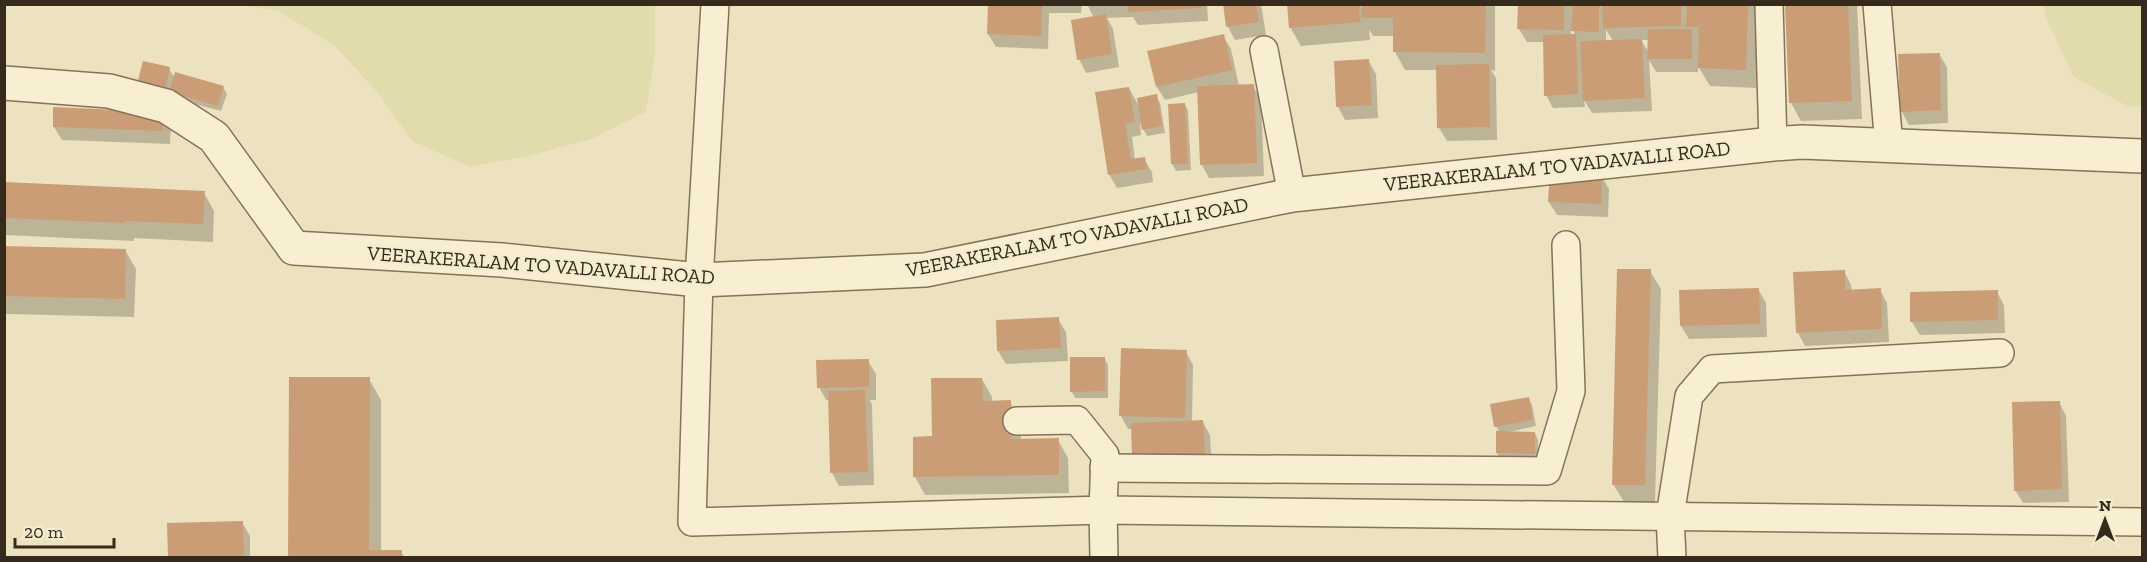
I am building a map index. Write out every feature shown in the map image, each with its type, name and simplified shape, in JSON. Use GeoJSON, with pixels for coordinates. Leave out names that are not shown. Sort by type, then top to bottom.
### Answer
{"type":"FeatureCollection","features":[{"type":"Feature","properties":{"kind":"street"},"geometry":{"type":"LineString","coordinates":[[715,4],[699,280],[692,522],[1103,510],[2142,522]]}},
{"type":"Feature","properties":{"kind":"street"},"geometry":{"type":"LineString","coordinates":[[1769,4],[1773,144]]}},
{"type":"Feature","properties":{"kind":"street"},"geometry":{"type":"LineString","coordinates":[[1877,4],[1889,146]]}},
{"type":"Feature","properties":{"kind":"street"},"geometry":{"type":"LineString","coordinates":[[1264,50],[1292,195]]}},
{"type":"Feature","properties":{"kind":"street","name":"VEERAKERALAM TO VADAVALLI ROAD"},"geometry":{"type":"LineString","coordinates":[[4,83],[109,91],[166,105],[214,137],[294,248],[502,260],[699,280],[925,270],[1292,195],[1773,144],[1802,142],[2142,156]]}},
{"type":"Feature","properties":{"kind":"street"},"geometry":{"type":"LineString","coordinates":[[1104,468],[1547,471],[1571,391],[1566,245]]}},
{"type":"Feature","properties":{"kind":"street"},"geometry":{"type":"LineString","coordinates":[[1672,558],[1670,516],[1689,396],[1712,369],[2000,353]]}},
{"type":"Feature","properties":{"kind":"street"},"geometry":{"type":"LineString","coordinates":[[1017,421],[1077,420],[1106,455],[1103,510],[1104,558]]}},
{"type":"Feature","properties":{"kind":"shaded area"},"geometry":{"type":"Polygon","coordinates":[[[245,5],[655,5],[655,54],[646,112],[591,139],[529,156],[471,167],[412,141],[377,92],[334,45],[278,11],[245,5]]]}},
{"type":"Feature","properties":{"kind":"shaded area"},"geometry":{"type":"Polygon","coordinates":[[[2043,5],[2142,5],[2142,106],[2129,107],[2074,77],[2047,20],[2043,5]]]}},
{"type":"Feature","properties":{"kind":"building"},"geometry":{"type":"Polygon","coordinates":[[[988,4],[1042,4],[1041,36],[987,34],[988,4]]]}},
{"type":"Feature","properties":{"kind":"building"},"geometry":{"type":"Polygon","coordinates":[[[1128,4],[1201,4],[1201,8],[1128,12],[1128,4]]]}},
{"type":"Feature","properties":{"kind":"building"},"geometry":{"type":"Polygon","coordinates":[[[1223,4],[1256,4],[1259,22],[1226,27],[1223,4]]]}},
{"type":"Feature","properties":{"kind":"building"},"geometry":{"type":"Polygon","coordinates":[[[1287,4],[1359,4],[1360,22],[1289,28],[1287,4]]]}},
{"type":"Feature","properties":{"kind":"building"},"geometry":{"type":"Polygon","coordinates":[[[1362,4],[1486,4],[1485,53],[1393,52],[1393,18],[1361,18],[1362,4]]]}},
{"type":"Feature","properties":{"kind":"building"},"geometry":{"type":"Polygon","coordinates":[[[1518,4],[1564,4],[1564,30],[1517,29],[1518,4]]]}},
{"type":"Feature","properties":{"kind":"building"},"geometry":{"type":"Polygon","coordinates":[[[1573,4],[1599,4],[1599,32],[1571,31],[1573,4]]]}},
{"type":"Feature","properties":{"kind":"building"},"geometry":{"type":"Polygon","coordinates":[[[1602,4],[1681,4],[1681,26],[1603,28],[1602,4]]]}},
{"type":"Feature","properties":{"kind":"building"},"geometry":{"type":"Polygon","coordinates":[[[1687,4],[1748,4],[1746,70],[1698,68],[1699,27],[1686,27],[1687,4]]]}},
{"type":"Feature","properties":{"kind":"building"},"geometry":{"type":"Polygon","coordinates":[[[1785,4],[1848,4],[1852,101],[1789,103],[1785,4]]]}},
{"type":"Feature","properties":{"kind":"building"},"geometry":{"type":"Polygon","coordinates":[[[1106,14],[1112,54],[1077,60],[1071,20],[1106,14]]]}},
{"type":"Feature","properties":{"kind":"building"},"geometry":{"type":"Polygon","coordinates":[[[1648,29],[1692,29],[1692,59],[1647,59],[1648,29]]]}},
{"type":"Feature","properties":{"kind":"building"},"geometry":{"type":"Polygon","coordinates":[[[1224,34],[1232,70],[1156,87],[1147,51],[1224,34]]]}},
{"type":"Feature","properties":{"kind":"building"},"geometry":{"type":"Polygon","coordinates":[[[1576,34],[1578,94],[1544,96],[1543,35],[1576,34]]]}},
{"type":"Feature","properties":{"kind":"building"},"geometry":{"type":"Polygon","coordinates":[[[1642,39],[1645,98],[1583,101],[1580,41],[1642,39]]]}},
{"type":"Feature","properties":{"kind":"building"},"geometry":{"type":"Polygon","coordinates":[[[1940,53],[1941,110],[1900,112],[1898,54],[1940,53]]]}},
{"type":"Feature","properties":{"kind":"building"},"geometry":{"type":"Polygon","coordinates":[[[1369,59],[1372,105],[1336,107],[1334,61],[1369,59]]]}},
{"type":"Feature","properties":{"kind":"building"},"geometry":{"type":"Polygon","coordinates":[[[143,61],[170,67],[166,87],[138,80],[143,61]]]}},
{"type":"Feature","properties":{"kind":"building"},"geometry":{"type":"Polygon","coordinates":[[[1489,64],[1490,127],[1437,128],[1436,65],[1489,64]]]}},
{"type":"Feature","properties":{"kind":"building"},"geometry":{"type":"Polygon","coordinates":[[[175,72],[224,86],[218,106],[169,92],[175,72]]]}},
{"type":"Feature","properties":{"kind":"building"},"geometry":{"type":"Polygon","coordinates":[[[1254,84],[1257,163],[1200,165],[1197,86],[1254,84]]]}},
{"type":"Feature","properties":{"kind":"building"},"geometry":{"type":"Polygon","coordinates":[[[1129,87],[1135,122],[1125,124],[1131,159],[1145,157],[1147,169],[1108,175],[1095,92],[1129,87]]]}},
{"type":"Feature","properties":{"kind":"building"},"geometry":{"type":"Polygon","coordinates":[[[1157,94],[1162,126],[1142,130],[1137,98],[1157,94]]]}},
{"type":"Feature","properties":{"kind":"building"},"geometry":{"type":"Polygon","coordinates":[[[1185,103],[1188,164],[1171,164],[1168,104],[1185,103]]]}},
{"type":"Feature","properties":{"kind":"building"},"geometry":{"type":"Polygon","coordinates":[[[53,107],[164,112],[163,131],[53,127],[53,107]]]}},
{"type":"Feature","properties":{"kind":"building"},"geometry":{"type":"Polygon","coordinates":[[[1550,172],[1602,174],[1601,204],[1548,202],[1550,172]]]}},
{"type":"Feature","properties":{"kind":"building"},"geometry":{"type":"Polygon","coordinates":[[[4,182],[205,191],[203,224],[4,218],[4,182]]]}},
{"type":"Feature","properties":{"kind":"building"},"geometry":{"type":"Polygon","coordinates":[[[4,246],[126,249],[125,299],[4,296],[4,246]]]}},
{"type":"Feature","properties":{"kind":"building"},"geometry":{"type":"Polygon","coordinates":[[[1617,269],[1651,269],[1645,485],[1612,485],[1617,269]]]}},
{"type":"Feature","properties":{"kind":"building"},"geometry":{"type":"Polygon","coordinates":[[[1845,270],[1845,290],[1881,288],[1882,329],[1796,333],[1793,272],[1845,270]]]}},
{"type":"Feature","properties":{"kind":"building"},"geometry":{"type":"Polygon","coordinates":[[[1759,288],[1760,324],[1680,326],[1679,290],[1759,288]]]}},
{"type":"Feature","properties":{"kind":"building"},"geometry":{"type":"Polygon","coordinates":[[[1998,290],[1998,320],[1910,322],[1910,292],[1998,290]]]}},
{"type":"Feature","properties":{"kind":"building"},"geometry":{"type":"Polygon","coordinates":[[[1059,317],[1061,348],[997,351],[996,320],[1059,317]]]}},
{"type":"Feature","properties":{"kind":"building"},"geometry":{"type":"Polygon","coordinates":[[[1121,348],[1187,350],[1185,418],[1119,416],[1121,348]]]}},
{"type":"Feature","properties":{"kind":"building"},"geometry":{"type":"Polygon","coordinates":[[[1070,357],[1105,357],[1105,391],[1070,392],[1070,357]]]}},
{"type":"Feature","properties":{"kind":"building"},"geometry":{"type":"Polygon","coordinates":[[[869,359],[869,387],[817,388],[816,360],[869,359]]]}},
{"type":"Feature","properties":{"kind":"building"},"geometry":{"type":"Polygon","coordinates":[[[289,377],[370,377],[369,550],[402,550],[402,558],[288,558],[289,377]]]}},
{"type":"Feature","properties":{"kind":"building"},"geometry":{"type":"Polygon","coordinates":[[[931,378],[982,378],[983,401],[1011,400],[1011,439],[1059,438],[1059,475],[913,477],[913,437],[932,436],[931,378]]]}},
{"type":"Feature","properties":{"kind":"building"},"geometry":{"type":"Polygon","coordinates":[[[865,390],[868,472],[830,473],[828,391],[865,390]]]}},
{"type":"Feature","properties":{"kind":"building"},"geometry":{"type":"Polygon","coordinates":[[[1529,397],[1533,420],[1494,427],[1490,404],[1529,397]]]}},
{"type":"Feature","properties":{"kind":"building"},"geometry":{"type":"Polygon","coordinates":[[[2060,401],[2062,489],[2014,491],[2012,402],[2060,401]]]}},
{"type":"Feature","properties":{"kind":"building"},"geometry":{"type":"Polygon","coordinates":[[[1203,420],[1205,456],[1132,459],[1131,423],[1203,420]]]}},
{"type":"Feature","properties":{"kind":"building"},"geometry":{"type":"Polygon","coordinates":[[[1496,431],[1535,432],[1535,454],[1496,453],[1496,431]]]}},
{"type":"Feature","properties":{"kind":"building"},"geometry":{"type":"Polygon","coordinates":[[[243,521],[244,558],[168,558],[167,523],[243,521]]]}}]}
